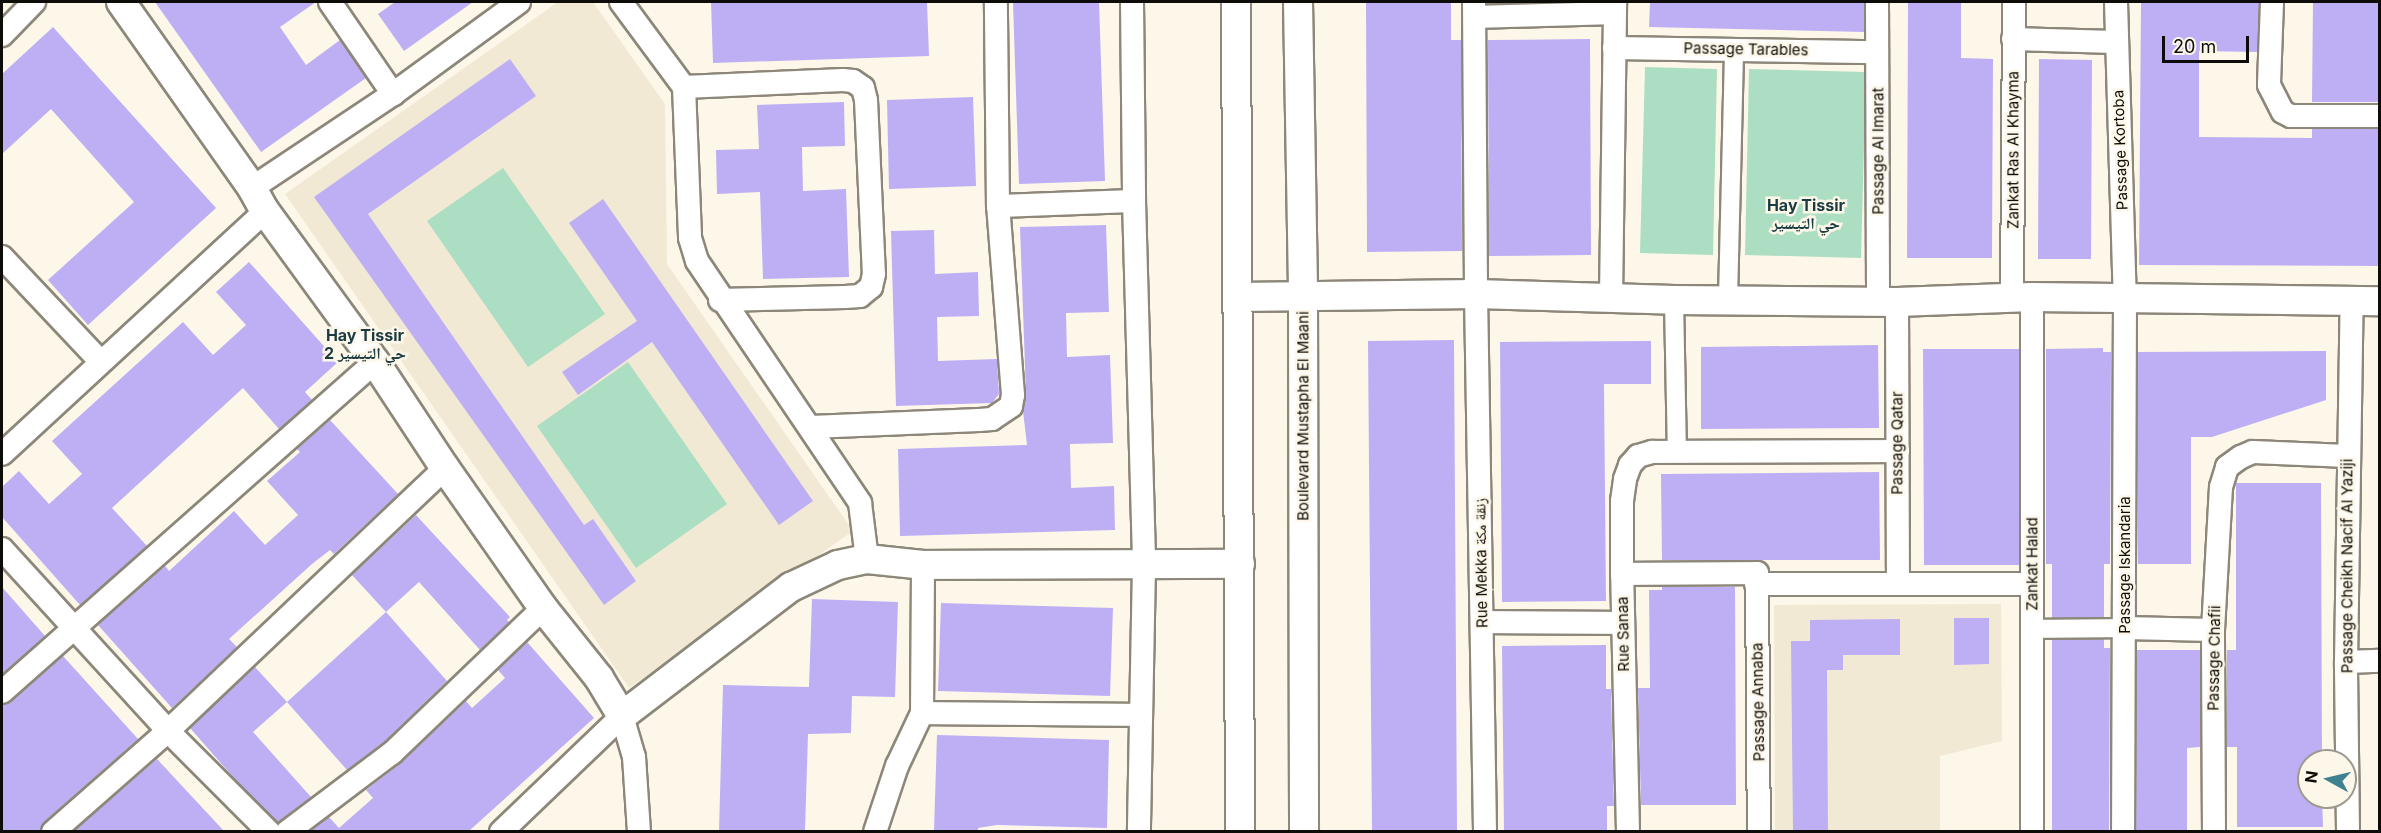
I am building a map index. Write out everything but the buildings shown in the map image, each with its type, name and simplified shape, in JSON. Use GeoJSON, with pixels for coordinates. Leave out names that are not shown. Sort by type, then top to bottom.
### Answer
{"type":"FeatureCollection","features":[{"type":"Feature","properties":{"kind":"street"},"geometry":{"type":"LineString","coordinates":[[2,35],[34,2]]}},
{"type":"Feature","properties":{"kind":"street"},"geometry":{"type":"LineString","coordinates":[[121,2],[375,362],[445,468],[543,608],[599,678],[622,716],[634,757],[639,831]]}},
{"type":"Feature","properties":{"kind":"street"},"geometry":{"type":"LineString","coordinates":[[330,2],[393,94]]}},
{"type":"Feature","properties":{"kind":"street"},"geometry":{"type":"LineString","coordinates":[[2,454],[100,361],[259,200],[393,94],[519,2]]}},
{"type":"Feature","properties":{"kind":"street"},"geometry":{"type":"LineString","coordinates":[[621,2],[684,87],[690,238],[697,261],[720,300],[811,427],[860,503],[867,559]]}},
{"type":"Feature","properties":{"kind":"street"},"geometry":{"type":"LineString","coordinates":[[811,427],[992,419],[1007,410],[1013,395],[998,206],[996,2]]}},
{"type":"Feature","properties":{"kind":"street"},"geometry":{"type":"LineString","coordinates":[[1132,2],[1134,201],[1144,565],[1139,831]]}},
{"type":"Feature","properties":{"kind":"street"},"geometry":{"type":"LineString","coordinates":[[1236,2],[1240,831]]}},
{"type":"Feature","properties":{"kind":"street","name":"Boulevard Mustapha El Maani"},"geometry":{"type":"LineString","coordinates":[[1298,2],[1303,296],[1304,831]]}},
{"type":"Feature","properties":{"kind":"street","name":"Passage Al Imarat"},"geometry":{"type":"LineString","coordinates":[[1877,2],[1877,52],[1888,302]]}},
{"type":"Feature","properties":{"kind":"street","name":"Zankat Ras Al Khayma"},"geometry":{"type":"LineString","coordinates":[[2014,2],[2013,39],[2022,297]]}},
{"type":"Feature","properties":{"kind":"street","name":"Passage Kortoba"},"geometry":{"type":"LineString","coordinates":[[2116,2],[2125,298]]}},
{"type":"Feature","properties":{"kind":"street"},"geometry":{"type":"LineString","coordinates":[[2272,2],[2269,85],[2283,112],[2292,116],[2379,116]]}},
{"type":"Feature","properties":{"kind":"street"},"geometry":{"type":"LineString","coordinates":[[1474,9],[1615,7],[1611,298]]}},
{"type":"Feature","properties":{"kind":"street","name":"Rue Mekka زنقة مكة"},"geometry":{"type":"LineString","coordinates":[[1474,9],[1476,294],[1485,831]]}},
{"type":"Feature","properties":{"kind":"street"},"geometry":{"type":"LineString","coordinates":[[2013,39],[2116,42]]}},
{"type":"Feature","properties":{"kind":"street","name":"Passage Tarables"},"geometry":{"type":"LineString","coordinates":[[1614,48],[1734,48],[1877,52]]}},
{"type":"Feature","properties":{"kind":"street"},"geometry":{"type":"LineString","coordinates":[[1728,299],[1734,48]]}},
{"type":"Feature","properties":{"kind":"street"},"geometry":{"type":"LineString","coordinates":[[684,87],[843,80],[853,81],[863,88],[866,100],[874,274],[872,287],[861,296],[720,300]]}},
{"type":"Feature","properties":{"kind":"street"},"geometry":{"type":"LineString","coordinates":[[998,206],[1134,201]]}},
{"type":"Feature","properties":{"kind":"street"},"geometry":{"type":"LineString","coordinates":[[2,257],[100,361]]}},
{"type":"Feature","properties":{"kind":"street"},"geometry":{"type":"LineString","coordinates":[[1238,297],[1476,294],[1674,300],[1888,302],[2022,297],[2366,301]]}},
{"type":"Feature","properties":{"kind":"street","name":"Zankat Halad"},"geometry":{"type":"LineString","coordinates":[[2022,297],[2032,584],[2032,831]]}},
{"type":"Feature","properties":{"kind":"street","name":"Passage Iskandaria"},"geometry":{"type":"LineString","coordinates":[[2123,831],[2125,298]]}},
{"type":"Feature","properties":{"kind":"street"},"geometry":{"type":"LineString","coordinates":[[1674,300],[1677,452],[1898,451]]}},
{"type":"Feature","properties":{"kind":"street","name":"Passage Cheikh Nacif Al Yaziji"},"geometry":{"type":"LineString","coordinates":[[2348,831],[2346,662],[2348,456],[2366,301]]}},
{"type":"Feature","properties":{"kind":"street","name":"Passage Qatar"},"geometry":{"type":"LineString","coordinates":[[1888,302],[1898,451],[1898,584]]}},
{"type":"Feature","properties":{"kind":"street"},"geometry":{"type":"LineString","coordinates":[[2,692],[375,362]]}},
{"type":"Feature","properties":{"kind":"street","name":"Rue Sanaa"},"geometry":{"type":"LineString","coordinates":[[1628,831],[1622,574],[1625,479],[1630,465],[1638,456],[1652,452],[1677,452]]}},
{"type":"Feature","properties":{"kind":"street","name":"Passage Chafii"},"geometry":{"type":"LineString","coordinates":[[2214,830],[2212,630],[2221,487],[2227,467],[2253,452],[2348,456]]}},
{"type":"Feature","properties":{"kind":"street"},"geometry":{"type":"LineString","coordinates":[[53,831],[168,731],[445,468]]}},
{"type":"Feature","properties":{"kind":"street"},"geometry":{"type":"LineString","coordinates":[[2,549],[168,731],[269,831]]}},
{"type":"Feature","properties":{"kind":"street"},"geometry":{"type":"LineString","coordinates":[[501,831],[622,716],[791,587],[838,565],[867,559],[923,565],[1240,564]]}},
{"type":"Feature","properties":{"kind":"street"},"geometry":{"type":"LineString","coordinates":[[875,831],[897,766],[922,713],[923,565]]}},
{"type":"Feature","properties":{"kind":"street"},"geometry":{"type":"LineString","coordinates":[[1622,574],[1898,584],[2032,584]]}},
{"type":"Feature","properties":{"kind":"street","name":"Passage Annaba"},"geometry":{"type":"LineString","coordinates":[[1756,579],[1759,831]]}},
{"type":"Feature","properties":{"kind":"street"},"geometry":{"type":"LineString","coordinates":[[287,831],[392,753],[543,608]]}},
{"type":"Feature","properties":{"kind":"street"},"geometry":{"type":"LineString","coordinates":[[1483,622],[1623,623]]}},
{"type":"Feature","properties":{"kind":"street"},"geometry":{"type":"LineString","coordinates":[[2032,629],[2212,630]]}},
{"type":"Feature","properties":{"kind":"street"},"geometry":{"type":"LineString","coordinates":[[2346,662],[2379,661]]}},
{"type":"Feature","properties":{"kind":"street"},"geometry":{"type":"LineString","coordinates":[[922,713],[1140,715]]}},
{"type":"Feature","properties":{"kind":"shaded area"},"geometry":{"type":"Polygon","coordinates":[[[558,2],[593,2],[665,104],[667,264],[853,531],[629,688],[285,194],[558,2]]]}},
{"type":"Feature","properties":{"kind":"shaded area"},"geometry":{"type":"Polygon","coordinates":[[[2001,604],[2002,741],[1940,756],[1940,831],[1775,831],[1774,605],[2001,604]]]}},
{"type":"Feature","properties":{"kind":"green space"},"geometry":{"type":"Polygon","coordinates":[[[1645,67],[1717,69],[1713,255],[1640,253],[1645,67]]]}},
{"type":"Feature","properties":{"kind":"green space"},"geometry":{"type":"Polygon","coordinates":[[[1749,69],[1866,72],[1861,258],[1745,255],[1749,69]]]}},
{"type":"Feature","properties":{"kind":"green space"},"geometry":{"type":"Polygon","coordinates":[[[503,168],[605,314],[528,367],[427,221],[503,168]]]}},
{"type":"Feature","properties":{"kind":"green space"},"geometry":{"type":"Polygon","coordinates":[[[628,362],[727,504],[636,568],[537,426],[628,362]]]}},
{"type":"Feature","properties":{"kind":"district","name":"Hay Tissir حي التيسير"},"geometry":{"type":"Point","coordinates":[1806,214]}},
{"type":"Feature","properties":{"kind":"district","name":"Hay Tissir 2 حي التيسير"},"geometry":{"type":"Point","coordinates":[365,344]}}]}
